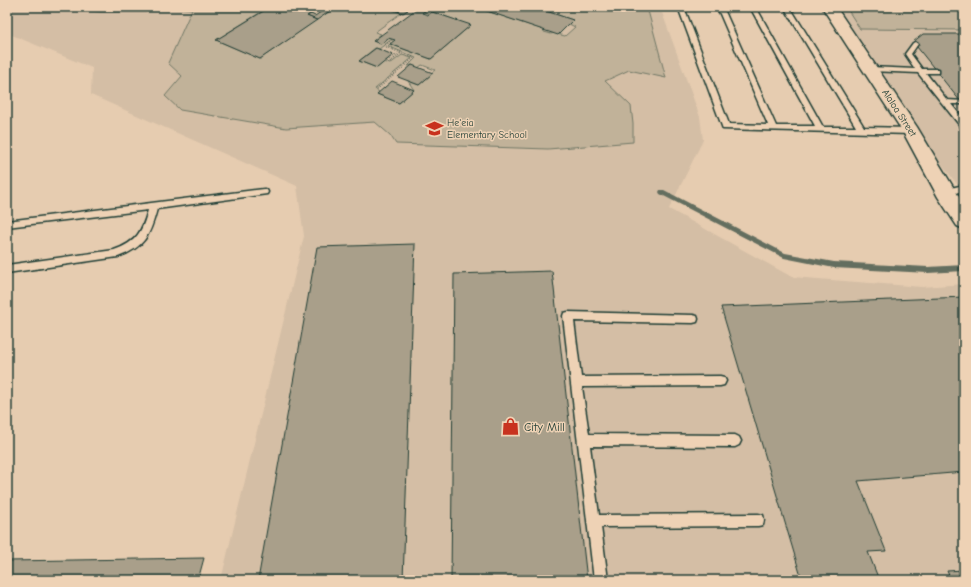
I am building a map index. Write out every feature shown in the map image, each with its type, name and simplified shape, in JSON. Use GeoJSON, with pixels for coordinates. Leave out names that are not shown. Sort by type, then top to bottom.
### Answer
{"type":"FeatureCollection","features":[{"type":"Feature","properties":{"kind":"street","name":"Alaloa Street"},"geometry":{"type":"LineString","coordinates":[[829,7],[911,131],[945,192],[964,222]]}},
{"type":"Feature","properties":{"kind":"lane"},"geometry":{"type":"LineString","coordinates":[[681,7],[726,127],[911,131]]}},
{"type":"Feature","properties":{"kind":"lane"},"geometry":{"type":"LineString","coordinates":[[720,7],[773,127]]}},
{"type":"Feature","properties":{"kind":"lane"},"geometry":{"type":"LineString","coordinates":[[753,7],[820,128]]}},
{"type":"Feature","properties":{"kind":"lane"},"geometry":{"type":"LineString","coordinates":[[787,7],[861,129]]}},
{"type":"Feature","properties":{"kind":"lane"},"geometry":{"type":"LineString","coordinates":[[915,44],[908,54],[964,125]]}},
{"type":"Feature","properties":{"kind":"lane"},"geometry":{"type":"LineString","coordinates":[[870,69],[936,71]]}},
{"type":"Feature","properties":{"kind":"lane"},"geometry":{"type":"LineString","coordinates":[[945,102],[961,102]]}},
{"type":"Feature","properties":{"kind":"lane"},"geometry":{"type":"LineString","coordinates":[[945,192],[964,188]]}},
{"type":"Feature","properties":{"kind":"lane"},"geometry":{"type":"LineString","coordinates":[[7,224],[264,192]]}},
{"type":"Feature","properties":{"kind":"lane"},"geometry":{"type":"LineString","coordinates":[[7,269],[115,254],[129,249],[141,241],[144,236],[153,206]]}},
{"type":"Feature","properties":{"kind":"lane"},"geometry":{"type":"LineString","coordinates":[[601,580],[568,316],[693,319]]}},
{"type":"Feature","properties":{"kind":"lane"},"geometry":{"type":"LineString","coordinates":[[576,382],[720,381]]}},
{"type":"Feature","properties":{"kind":"lane"},"geometry":{"type":"LineString","coordinates":[[584,440],[735,441]]}},
{"type":"Feature","properties":{"kind":"lane"},"geometry":{"type":"LineString","coordinates":[[594,521],[758,520]]}},
{"type":"Feature","properties":{"kind":"path"},"geometry":{"type":"LineString","coordinates":[[377,89],[414,58],[384,46],[393,40]]}},
{"type":"Feature","properties":{"kind":"path"},"geometry":{"type":"LineString","coordinates":[[390,53],[395,55],[387,61],[389,62],[401,53]]}},
{"type":"Feature","properties":{"kind":"shaded area"},"geometry":{"type":"Polygon","coordinates":[[[7,7],[660,7],[700,117],[703,140],[669,209],[792,277],[922,287],[964,284],[964,580],[221,580],[304,236],[297,186],[91,95],[92,68],[7,33],[7,7]]]}},
{"type":"Feature","properties":{"kind":"shaded area"},"geometry":{"type":"Polygon","coordinates":[[[39,7],[148,7],[146,12],[101,12],[39,7]]]}},
{"type":"Feature","properties":{"kind":"shaded area"},"geometry":{"type":"Polygon","coordinates":[[[176,7],[269,7],[216,40],[260,59],[335,7],[385,7],[401,13],[375,32],[381,34],[373,41],[380,44],[390,38],[392,39],[379,49],[375,48],[359,61],[377,68],[384,62],[390,64],[402,55],[412,58],[375,89],[379,92],[377,94],[399,103],[414,90],[408,81],[419,85],[435,70],[422,65],[418,68],[412,65],[408,66],[416,58],[388,46],[390,44],[431,59],[470,26],[432,11],[429,14],[424,12],[429,7],[475,7],[544,30],[544,32],[565,36],[575,27],[569,24],[573,20],[534,7],[647,7],[666,78],[629,70],[605,81],[631,106],[633,142],[548,149],[396,144],[390,135],[375,122],[286,128],[180,110],[165,96],[182,76],[168,63],[192,9],[176,7]]]}},
{"type":"Feature","properties":{"kind":"shaded area"},"geometry":{"type":"Polygon","coordinates":[[[836,7],[964,7],[964,193],[920,136],[836,7]]]}},
{"type":"Feature","properties":{"kind":"shaded area"},"geometry":{"type":"Polygon","coordinates":[[[846,7],[964,7],[964,30],[860,29],[846,7]]]}},
{"type":"Feature","properties":{"kind":"building"},"geometry":{"type":"Polygon","coordinates":[[[270,7],[299,7],[313,12],[307,16],[317,20],[260,59],[216,40],[270,7]]]}},
{"type":"Feature","properties":{"kind":"building"},"geometry":{"type":"Polygon","coordinates":[[[328,7],[336,7],[317,20],[307,16],[311,14],[315,16],[328,7]]]}},
{"type":"Feature","properties":{"kind":"building"},"geometry":{"type":"Polygon","coordinates":[[[385,7],[400,7],[408,10],[403,13],[385,7]]]}},
{"type":"Feature","properties":{"kind":"building"},"geometry":{"type":"Polygon","coordinates":[[[419,7],[428,8],[422,13],[428,15],[432,12],[471,25],[431,59],[390,44],[395,40],[388,38],[381,44],[373,41],[419,7]]]}},
{"type":"Feature","properties":{"kind":"building"},"geometry":{"type":"Polygon","coordinates":[[[475,7],[534,7],[573,20],[558,35],[475,7]]]}},
{"type":"Feature","properties":{"kind":"building"},"geometry":{"type":"Polygon","coordinates":[[[923,34],[964,34],[964,106],[913,42],[923,34]]]}},
{"type":"Feature","properties":{"kind":"building"},"geometry":{"type":"Polygon","coordinates":[[[376,48],[393,55],[377,68],[359,61],[376,48]]]}},
{"type":"Feature","properties":{"kind":"building"},"geometry":{"type":"Polygon","coordinates":[[[412,65],[433,73],[419,85],[398,77],[412,65]]]}},
{"type":"Feature","properties":{"kind":"building"},"geometry":{"type":"Polygon","coordinates":[[[392,81],[414,90],[399,103],[377,94],[392,81]]]}},
{"type":"Feature","properties":{"kind":"building"},"geometry":{"type":"Polygon","coordinates":[[[415,244],[403,580],[258,580],[317,247],[415,244]]]}},
{"type":"Feature","properties":{"kind":"building","name":"City Mill"},"geometry":{"type":"Polygon","coordinates":[[[552,271],[587,580],[451,580],[454,274],[552,271]]]}},
{"type":"Feature","properties":{"kind":"building"},"geometry":{"type":"Polygon","coordinates":[[[964,297],[964,472],[858,481],[886,551],[868,552],[879,580],[802,580],[721,307],[964,297]]]}},
{"type":"Feature","properties":{"kind":"building"},"geometry":{"type":"Polygon","coordinates":[[[204,558],[198,580],[7,580],[7,561],[204,558]]]}},
{"type":"Feature","properties":{"kind":"building"},"geometry":{"type":"Polygon","coordinates":[[[964,570],[964,580],[951,580],[947,571],[964,570]]]}},
{"type":"Feature","properties":{"kind":"waterway"},"geometry":{"type":"LineString","coordinates":[[662,192],[784,255],[834,265],[928,270],[964,268]]}},
{"type":"Feature","properties":{"kind":"place","name":"He'eia Elementary School"},"geometry":{"type":"Point","coordinates":[434,129]}},
{"type":"Feature","properties":{"kind":"place","name":"City Mill"},"geometry":{"type":"Point","coordinates":[511,427]}}]}
